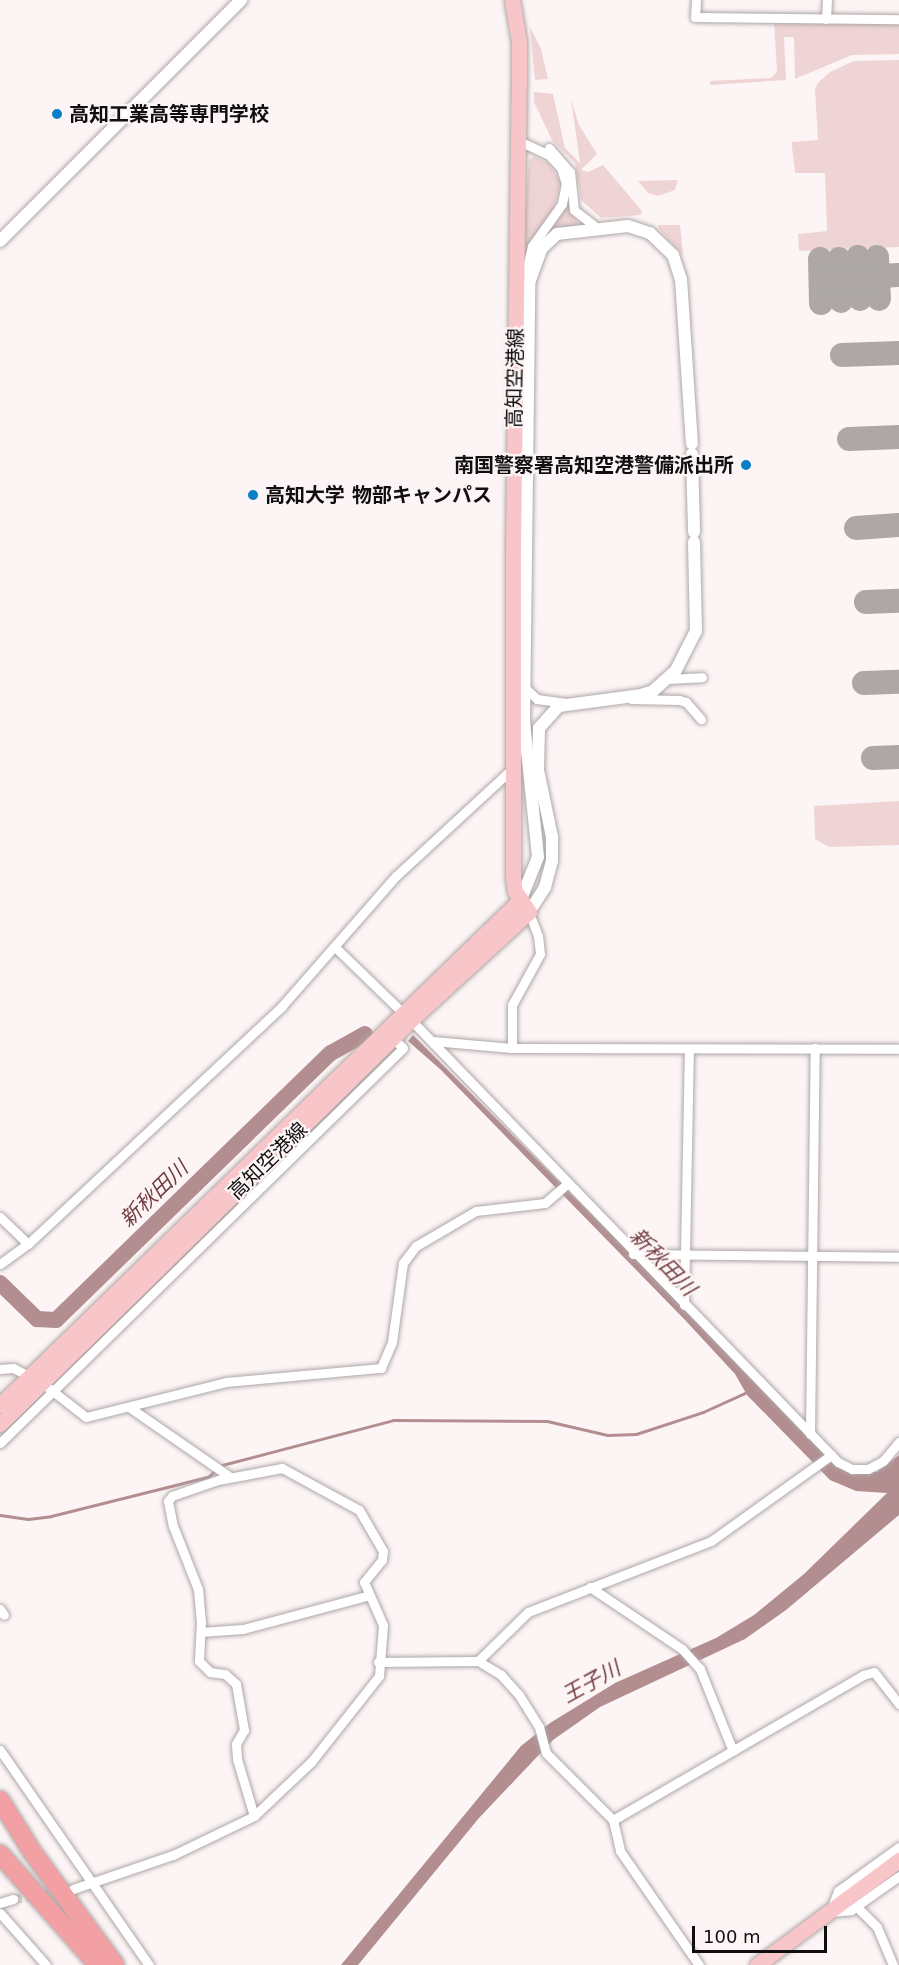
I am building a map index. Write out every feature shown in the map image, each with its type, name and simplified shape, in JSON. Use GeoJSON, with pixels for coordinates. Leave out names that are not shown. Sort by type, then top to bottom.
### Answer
{"type":"FeatureCollection","features":[{"type":"Feature","properties":{"kind":"highway"},"geometry":{"type":"LineString","coordinates":[[0,1800],[33,1853],[115,1965]]}},
{"type":"Feature","properties":{"kind":"highway"},"geometry":{"type":"LineString","coordinates":[[0,1821],[109,1965]]}},
{"type":"Feature","properties":{"kind":"highway"},"geometry":{"type":"LineString","coordinates":[[0,1854],[98,1965]]}},
{"type":"Feature","properties":{"kind":"main road","name":"高知空港線"},"geometry":{"type":"LineString","coordinates":[[0,1424],[406,1016],[525,905],[514,884],[512,664],[519,42],[512,0]]}},
{"type":"Feature","properties":{"kind":"main road","name":"高知空港線"},"geometry":{"type":"LineString","coordinates":[[0,1405],[41,1383],[393,1038],[406,1016]]}},
{"type":"Feature","properties":{"kind":"main road"},"geometry":{"type":"LineString","coordinates":[[758,1965],[899,1860]]}},
{"type":"Feature","properties":{"kind":"street"},"geometry":{"type":"LineString","coordinates":[[0,242],[241,0]]}},
{"type":"Feature","properties":{"kind":"street"},"geometry":{"type":"LineString","coordinates":[[696,0],[695,17],[899,19]]}},
{"type":"Feature","properties":{"kind":"street"},"geometry":{"type":"LineString","coordinates":[[826,19],[827,0]]}},
{"type":"Feature","properties":{"kind":"street"},"geometry":{"type":"LineString","coordinates":[[519,141],[534,140],[562,159],[572,181],[574,210],[596,227]]}},
{"type":"Feature","properties":{"kind":"street"},"geometry":{"type":"LineString","coordinates":[[512,1048],[512,1005],[540,954],[538,936],[525,905],[538,857],[524,687],[529,283],[527,267],[532,246],[562,204],[566,183],[561,168],[549,155],[519,141]]}},
{"type":"Feature","properties":{"kind":"street"},"geometry":{"type":"LineString","coordinates":[[529,283],[537,258],[549,240],[564,232],[596,227],[628,226],[643,230],[665,246],[677,262],[692,449],[696,632],[684,659],[668,680],[653,691],[628,699]]}},
{"type":"Feature","properties":{"kind":"street"},"geometry":{"type":"LineString","coordinates":[[668,680],[702,677]]}},
{"type":"Feature","properties":{"kind":"street"},"geometry":{"type":"LineString","coordinates":[[524,687],[537,699],[566,703],[628,699],[679,700],[686,702],[701,719]]}},
{"type":"Feature","properties":{"kind":"street"},"geometry":{"type":"LineString","coordinates":[[525,905],[545,887],[552,861],[552,837],[538,770],[537,736],[543,719],[566,703]]}},
{"type":"Feature","properties":{"kind":"street"},"geometry":{"type":"LineString","coordinates":[[0,1264],[28,1244],[282,1006],[336,948],[346,927],[396,876],[514,766]]}},
{"type":"Feature","properties":{"kind":"street"},"geometry":{"type":"LineString","coordinates":[[336,948],[433,1041],[566,1185],[830,1456],[852,1469],[868,1469],[883,1461],[899,1442]]}},
{"type":"Feature","properties":{"kind":"street"},"geometry":{"type":"LineString","coordinates":[[433,1041],[512,1048],[899,1049]]}},
{"type":"Feature","properties":{"kind":"street"},"geometry":{"type":"LineString","coordinates":[[810,1434],[815,1048]]}},
{"type":"Feature","properties":{"kind":"street"},"geometry":{"type":"LineString","coordinates":[[684,1305],[689,1050]]}},
{"type":"Feature","properties":{"kind":"street"},"geometry":{"type":"LineString","coordinates":[[0,1369],[13,1368],[41,1383],[86,1417],[226,1382],[381,1368],[392,1342],[403,1263],[416,1246],[476,1211],[545,1203],[566,1185]]}},
{"type":"Feature","properties":{"kind":"street"},"geometry":{"type":"LineString","coordinates":[[0,1217],[28,1244]]}},
{"type":"Feature","properties":{"kind":"street"},"geometry":{"type":"LineString","coordinates":[[633,1254],[899,1257]]}},
{"type":"Feature","properties":{"kind":"street"},"geometry":{"type":"LineString","coordinates":[[0,1443],[41,1383]]}},
{"type":"Feature","properties":{"kind":"street"},"geometry":{"type":"LineString","coordinates":[[129,1407],[230,1478]]}},
{"type":"Feature","properties":{"kind":"street"},"geometry":{"type":"LineString","coordinates":[[478,1661],[528,1612],[711,1541],[816,1469],[830,1456]]}},
{"type":"Feature","properties":{"kind":"street"},"geometry":{"type":"LineString","coordinates":[[73,1888],[91,1884],[172,1855],[254,1816],[310,1762],[363,1700],[380,1676],[378,1662],[383,1626],[364,1579],[384,1556],[369,1521],[359,1510],[282,1468],[230,1478],[172,1496],[168,1501],[173,1526],[198,1589],[201,1632],[199,1661],[210,1672],[225,1674],[236,1684],[244,1730],[236,1744],[237,1759],[254,1816]]}},
{"type":"Feature","properties":{"kind":"street"},"geometry":{"type":"LineString","coordinates":[[590,1587],[682,1649],[700,1669],[733,1751]]}},
{"type":"Feature","properties":{"kind":"street"},"geometry":{"type":"LineString","coordinates":[[201,1632],[243,1629],[370,1595]]}},
{"type":"Feature","properties":{"kind":"street"},"geometry":{"type":"LineString","coordinates":[[378,1662],[478,1661],[501,1675],[519,1695],[539,1727],[546,1753],[613,1820],[620,1851],[699,1965]]}},
{"type":"Feature","properties":{"kind":"street"},"geometry":{"type":"LineString","coordinates":[[613,1820],[874,1672],[899,1704]]}},
{"type":"Feature","properties":{"kind":"street"},"geometry":{"type":"LineString","coordinates":[[0,1750],[149,1965]]}},
{"type":"Feature","properties":{"kind":"street"},"geometry":{"type":"LineString","coordinates":[[830,1912],[838,1891],[899,1847]]}},
{"type":"Feature","properties":{"kind":"street"},"geometry":{"type":"LineString","coordinates":[[830,1912],[857,1907],[899,1876]]}},
{"type":"Feature","properties":{"kind":"street"},"geometry":{"type":"LineString","coordinates":[[0,1903],[13,1899]]}},
{"type":"Feature","properties":{"kind":"street"},"geometry":{"type":"LineString","coordinates":[[857,1907],[877,1927],[893,1965]]}},
{"type":"Feature","properties":{"kind":"street"},"geometry":{"type":"LineString","coordinates":[[0,1914],[46,1965]]}},
{"type":"Feature","properties":{"kind":"shaded area"},"geometry":{"type":"Polygon","coordinates":[[[774,21],[899,23],[899,54],[852,55],[795,79],[794,37],[784,37],[786,80],[710,85],[710,81],[771,78],[777,72],[774,21]]]}},
{"type":"Feature","properties":{"kind":"shaded area"},"geometry":{"type":"Polygon","coordinates":[[[530,27],[541,49],[548,79],[535,80],[530,27]]]}},
{"type":"Feature","properties":{"kind":"shaded area"},"geometry":{"type":"Polygon","coordinates":[[[899,60],[899,247],[799,251],[798,234],[827,231],[825,173],[795,173],[792,147],[792,142],[818,140],[815,89],[818,83],[830,72],[854,61],[899,60]]]}},
{"type":"Feature","properties":{"kind":"shaded area"},"geometry":{"type":"Polygon","coordinates":[[[534,92],[553,94],[565,148],[580,163],[571,99],[579,125],[597,154],[581,170],[588,172],[603,165],[642,211],[641,215],[601,218],[581,200],[575,163],[552,140],[534,102],[534,92]]]}},
{"type":"Feature","properties":{"kind":"shaded area"},"geometry":{"type":"Polygon","coordinates":[[[534,156],[549,164],[561,182],[554,208],[529,245],[520,680],[524,229],[529,160],[534,156]]]}},
{"type":"Feature","properties":{"kind":"shaded area"},"geometry":{"type":"Polygon","coordinates":[[[678,180],[675,190],[658,196],[648,193],[638,181],[678,180]]]}},
{"type":"Feature","properties":{"kind":"shaded area"},"geometry":{"type":"Polygon","coordinates":[[[569,187],[571,211],[580,227],[540,245],[569,187]]]}},
{"type":"Feature","properties":{"kind":"shaded area"},"geometry":{"type":"Polygon","coordinates":[[[658,225],[680,225],[683,255],[659,229],[658,225]]]}},
{"type":"Feature","properties":{"kind":"shaded area"},"geometry":{"type":"Polygon","coordinates":[[[899,801],[899,845],[829,847],[815,839],[814,806],[899,801]]]}},
{"type":"Feature","properties":{"kind":"shaded area"},"geometry":{"type":"Polygon","coordinates":[[[413,1035],[848,1472],[877,1472],[899,1455],[899,1515],[786,1610],[745,1639],[600,1707],[553,1740],[479,1818],[358,1965],[341,1965],[521,1746],[550,1723],[615,1683],[716,1638],[754,1615],[804,1574],[887,1493],[856,1491],[830,1480],[747,1395],[735,1374],[686,1321],[441,1070],[408,1041],[413,1035]]]}},
{"type":"Feature","properties":{"kind":"waterway","name":"新秋田川"},"geometry":{"type":"LineString","coordinates":[[0,1283],[37,1319],[56,1320],[331,1053],[365,1034]]}},
{"type":"Feature","properties":{"kind":"waterway"},"geometry":{"type":"LineString","coordinates":[[222,1465],[393,1420],[547,1421],[607,1435],[636,1434],[703,1412],[747,1392]]}},
{"type":"Feature","properties":{"kind":"waterway"},"geometry":{"type":"LineString","coordinates":[[0,1515],[28,1519],[51,1516],[208,1477],[215,1471]]}},
{"type":"Feature","properties":{"kind":"taxiway"},"geometry":{"type":"LineString","coordinates":[[858,257],[860,299]]}},
{"type":"Feature","properties":{"kind":"taxiway"},"geometry":{"type":"LineString","coordinates":[[877,257],[879,299]]}},
{"type":"Feature","properties":{"kind":"taxiway"},"geometry":{"type":"LineString","coordinates":[[820,259],[821,303]]}},
{"type":"Feature","properties":{"kind":"taxiway"},"geometry":{"type":"LineString","coordinates":[[839,259],[841,301]]}},
{"type":"Feature","properties":{"kind":"taxiway"},"geometry":{"type":"LineString","coordinates":[[821,279],[899,275]]}},
{"type":"Feature","properties":{"kind":"taxiway"},"geometry":{"type":"LineString","coordinates":[[842,355],[899,353]]}},
{"type":"Feature","properties":{"kind":"taxiway"},"geometry":{"type":"LineString","coordinates":[[849,439],[899,437]]}},
{"type":"Feature","properties":{"kind":"taxiway"},"geometry":{"type":"LineString","coordinates":[[856,528],[899,525]]}},
{"type":"Feature","properties":{"kind":"taxiway"},"geometry":{"type":"LineString","coordinates":[[866,602],[899,601]]}},
{"type":"Feature","properties":{"kind":"taxiway"},"geometry":{"type":"LineString","coordinates":[[864,683],[899,682]]}},
{"type":"Feature","properties":{"kind":"taxiway"},"geometry":{"type":"LineString","coordinates":[[873,758],[899,757]]}},
{"type":"Feature","properties":{"kind":"tunnel"},"geometry":{"type":"LineString","coordinates":[[13,1899],[62,1891]]}},
{"type":"Feature","properties":{"kind":"place","name":"高知工業高等専門学校"},"geometry":{"type":"Point","coordinates":[57,114]}},
{"type":"Feature","properties":{"kind":"place","name":"南国警察署高知空港警備派出所"},"geometry":{"type":"Point","coordinates":[746,465]}},
{"type":"Feature","properties":{"kind":"place","name":"高知大学 物部キャンパス"},"geometry":{"type":"Point","coordinates":[253,495]}},
{"type":"Feature","properties":{"kind":"water label","name":"王子川"},"geometry":{"type":"Point","coordinates":[591,1682]}}]}
